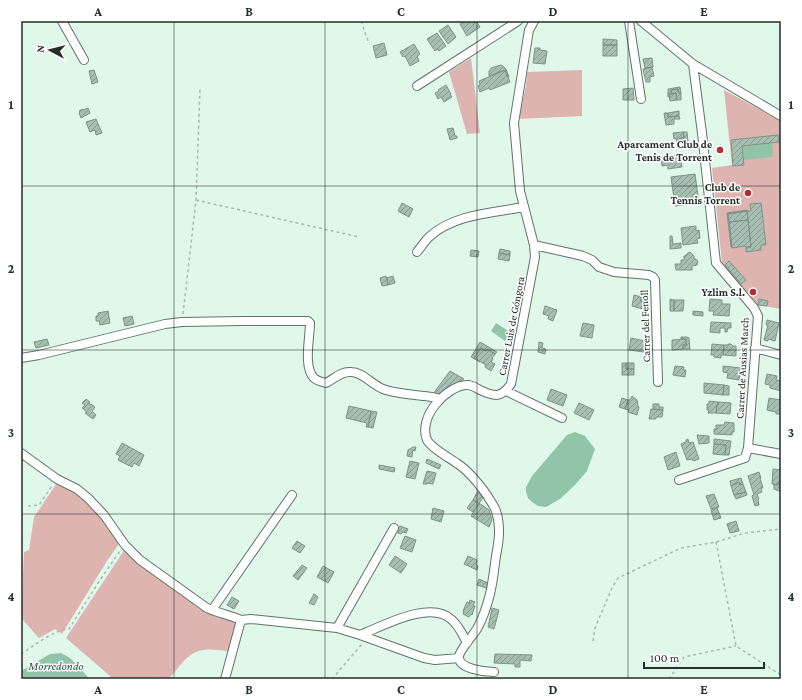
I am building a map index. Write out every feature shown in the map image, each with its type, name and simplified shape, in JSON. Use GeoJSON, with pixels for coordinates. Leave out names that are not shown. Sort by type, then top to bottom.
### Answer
{"type":"FeatureCollection","features":[{"type":"Feature","properties":{"kind":"street"},"geometry":{"type":"LineString","coordinates":[[62,21],[84,60]]}},
{"type":"Feature","properties":{"kind":"street"},"geometry":{"type":"LineString","coordinates":[[417,86],[518,21]]}},
{"type":"Feature","properties":{"kind":"street","name":"Carrer Luis de Góngora"},"geometry":{"type":"LineString","coordinates":[[459,658],[461,650],[468,643],[478,628],[489,597],[498,544],[499,528],[496,511],[483,488],[470,474],[432,446],[428,441],[425,428],[432,409],[440,399],[457,387],[470,385],[490,395],[496,395],[506,391],[511,384],[536,257],[520,191],[514,123],[529,30],[534,21]]}},
{"type":"Feature","properties":{"kind":"street"},"geometry":{"type":"LineString","coordinates":[[629,21],[641,99]]}},
{"type":"Feature","properties":{"kind":"street"},"geometry":{"type":"LineString","coordinates":[[641,21],[693,64],[781,116]]}},
{"type":"Feature","properties":{"kind":"street","name":"Carrer de Ausias March"},"geometry":{"type":"LineString","coordinates":[[693,64],[716,263],[754,308],[758,316],[748,448]]}},
{"type":"Feature","properties":{"kind":"street"},"geometry":{"type":"LineString","coordinates":[[417,252],[429,237],[446,226],[464,218],[524,207]]}},
{"type":"Feature","properties":{"kind":"street","name":"Carrer del Fenoll"},"geometry":{"type":"LineString","coordinates":[[534,245],[583,256],[592,260],[599,267],[614,272],[649,275],[653,277],[655,280],[658,382]]}},
{"type":"Feature","properties":{"kind":"street"},"geometry":{"type":"LineString","coordinates":[[21,358],[39,355],[147,327],[165,324],[182,322],[242,321],[308,322],[310,323],[308,364],[309,372],[315,379],[326,383],[342,373],[357,373],[384,390],[440,399]]}},
{"type":"Feature","properties":{"kind":"street"},"geometry":{"type":"LineString","coordinates":[[755,348],[781,355]]}},
{"type":"Feature","properties":{"kind":"street"},"geometry":{"type":"LineString","coordinates":[[506,391],[562,418]]}},
{"type":"Feature","properties":{"kind":"street"},"geometry":{"type":"LineString","coordinates":[[679,480],[745,458],[748,448],[781,454]]}},
{"type":"Feature","properties":{"kind":"street"},"geometry":{"type":"LineString","coordinates":[[21,453],[57,479],[77,489],[88,498],[104,515],[125,545],[140,560],[207,608],[240,620],[251,619],[337,628],[424,658],[435,660],[459,658],[461,662],[472,669],[485,672],[494,672]]}},
{"type":"Feature","properties":{"kind":"street"},"geometry":{"type":"LineString","coordinates":[[212,610],[292,495]]}},
{"type":"Feature","properties":{"kind":"street"},"geometry":{"type":"LineString","coordinates":[[337,628],[394,528]]}},
{"type":"Feature","properties":{"kind":"street"},"geometry":{"type":"LineString","coordinates":[[364,637],[412,615],[426,612],[436,612],[452,619],[468,643]]}},
{"type":"Feature","properties":{"kind":"street"},"geometry":{"type":"LineString","coordinates":[[225,679],[240,620]]}},
{"type":"Feature","properties":{"kind":"path"},"geometry":{"type":"LineString","coordinates":[[361,21],[368,41]]}},
{"type":"Feature","properties":{"kind":"path"},"geometry":{"type":"LineString","coordinates":[[182,322],[196,200],[200,89]]}},
{"type":"Feature","properties":{"kind":"path"},"geometry":{"type":"LineString","coordinates":[[196,200],[359,237]]}},
{"type":"Feature","properties":{"kind":"path"},"geometry":{"type":"LineString","coordinates":[[28,506],[40,505],[57,479]]}},
{"type":"Feature","properties":{"kind":"path"},"geometry":{"type":"LineString","coordinates":[[593,641],[594,628],[618,578],[681,548],[716,542],[745,534],[781,529]]}},
{"type":"Feature","properties":{"kind":"path"},"geometry":{"type":"LineString","coordinates":[[716,542],[736,646]]}},
{"type":"Feature","properties":{"kind":"path"},"geometry":{"type":"LineString","coordinates":[[21,654],[52,634],[69,629],[102,577],[125,545]]}},
{"type":"Feature","properties":{"kind":"path"},"geometry":{"type":"LineString","coordinates":[[332,679],[364,637]]}},
{"type":"Feature","properties":{"kind":"path"},"geometry":{"type":"LineString","coordinates":[[669,679],[684,657],[736,646],[781,675]]}},
{"type":"Feature","properties":{"kind":"shaded area"},"geometry":{"type":"Polygon","coordinates":[[[471,58],[480,133],[467,134],[449,72],[471,58]]]}},
{"type":"Feature","properties":{"kind":"shaded area"},"geometry":{"type":"Polygon","coordinates":[[[582,70],[582,116],[518,119],[526,86],[527,72],[582,70]]]}},
{"type":"Feature","properties":{"kind":"shaded area","name":"Club de Tennis Torrent"},"geometry":{"type":"Polygon","coordinates":[[[724,90],[781,121],[781,309],[758,305],[722,262],[712,168],[732,165],[724,90]]]}},
{"type":"Feature","properties":{"kind":"shaded area"},"geometry":{"type":"Polygon","coordinates":[[[57,483],[79,495],[92,507],[119,544],[62,634],[55,629],[39,638],[21,618],[24,552],[29,550],[34,517],[57,483]]]}},
{"type":"Feature","properties":{"kind":"shaded area"},"geometry":{"type":"Polygon","coordinates":[[[125,549],[140,563],[234,621],[237,627],[230,652],[208,650],[194,653],[182,663],[169,679],[110,679],[110,676],[66,638],[125,549]]]}},
{"type":"Feature","properties":{"kind":"water"},"geometry":{"type":"Polygon","coordinates":[[[772,143],[773,157],[744,160],[742,146],[772,143]]]}},
{"type":"Feature","properties":{"kind":"water"},"geometry":{"type":"Polygon","coordinates":[[[496,323],[508,331],[511,330],[513,335],[508,336],[505,341],[491,331],[496,323]]]}},
{"type":"Feature","properties":{"kind":"water"},"geometry":{"type":"Polygon","coordinates":[[[575,432],[585,436],[595,449],[587,471],[560,499],[546,507],[538,506],[528,498],[526,487],[532,476],[567,435],[575,432]]]}},
{"type":"Feature","properties":{"kind":"water","name":"Morredondo"},"geometry":{"type":"Polygon","coordinates":[[[61,653],[70,658],[90,679],[21,679],[21,671],[50,654],[61,653]]]}},
{"type":"Feature","properties":{"kind":"building"},"geometry":{"type":"Polygon","coordinates":[[[464,21],[476,21],[480,27],[467,36],[460,24],[464,21]]]}},
{"type":"Feature","properties":{"kind":"building"},"geometry":{"type":"Polygon","coordinates":[[[448,25],[456,37],[448,44],[439,31],[448,25]]]}},
{"type":"Feature","properties":{"kind":"building"},"geometry":{"type":"Polygon","coordinates":[[[437,33],[446,46],[439,51],[438,49],[435,51],[427,39],[437,33]]]}},
{"type":"Feature","properties":{"kind":"building"},"geometry":{"type":"Polygon","coordinates":[[[603,39],[617,40],[617,45],[603,45],[603,39]]]}},
{"type":"Feature","properties":{"kind":"building"},"geometry":{"type":"Polygon","coordinates":[[[384,43],[387,55],[376,58],[373,46],[384,43]]]}},
{"type":"Feature","properties":{"kind":"building"},"geometry":{"type":"Polygon","coordinates":[[[414,44],[420,54],[417,56],[419,61],[410,66],[405,56],[403,57],[400,52],[414,44]]]}},
{"type":"Feature","properties":{"kind":"building"},"geometry":{"type":"Polygon","coordinates":[[[603,45],[617,45],[617,56],[603,56],[603,45]]]}},
{"type":"Feature","properties":{"kind":"building"},"geometry":{"type":"Polygon","coordinates":[[[535,48],[540,48],[540,50],[547,51],[545,64],[533,63],[535,48]]]}},
{"type":"Feature","properties":{"kind":"building"},"geometry":{"type":"Polygon","coordinates":[[[652,58],[653,67],[645,68],[643,59],[652,58]]]}},
{"type":"Feature","properties":{"kind":"building"},"geometry":{"type":"Polygon","coordinates":[[[501,65],[506,69],[509,77],[505,70],[489,76],[489,71],[491,68],[501,65]]]}},
{"type":"Feature","properties":{"kind":"building"},"geometry":{"type":"Polygon","coordinates":[[[653,67],[654,76],[650,77],[650,82],[646,82],[643,69],[653,67]]]}},
{"type":"Feature","properties":{"kind":"building"},"geometry":{"type":"Polygon","coordinates":[[[94,70],[98,82],[92,84],[89,71],[94,70]]]}},
{"type":"Feature","properties":{"kind":"building"},"geometry":{"type":"Polygon","coordinates":[[[505,70],[510,82],[490,90],[489,88],[480,92],[478,86],[480,85],[479,81],[505,70]]]}},
{"type":"Feature","properties":{"kind":"building"},"geometry":{"type":"Polygon","coordinates":[[[446,85],[452,97],[444,102],[441,97],[438,99],[435,93],[446,85]]]}},
{"type":"Feature","properties":{"kind":"building"},"geometry":{"type":"Polygon","coordinates":[[[680,87],[681,93],[679,93],[678,89],[671,90],[672,94],[669,94],[670,97],[668,97],[668,89],[680,87]]]}},
{"type":"Feature","properties":{"kind":"building"},"geometry":{"type":"Polygon","coordinates":[[[633,88],[634,100],[623,100],[623,89],[633,88]]]}},
{"type":"Feature","properties":{"kind":"building"},"geometry":{"type":"Polygon","coordinates":[[[678,89],[679,93],[681,93],[681,100],[677,100],[676,93],[672,94],[671,90],[678,89]]]}},
{"type":"Feature","properties":{"kind":"building"},"geometry":{"type":"Polygon","coordinates":[[[676,93],[677,100],[670,101],[669,94],[676,93]]]}},
{"type":"Feature","properties":{"kind":"building"},"geometry":{"type":"Polygon","coordinates":[[[88,108],[90,113],[81,118],[79,111],[88,108]]]}},
{"type":"Feature","properties":{"kind":"building"},"geometry":{"type":"Polygon","coordinates":[[[679,111],[679,116],[668,117],[668,113],[679,111]]]}},
{"type":"Feature","properties":{"kind":"building"},"geometry":{"type":"Polygon","coordinates":[[[664,113],[668,113],[668,117],[679,116],[680,119],[674,119],[674,124],[666,125],[664,113]]]}},
{"type":"Feature","properties":{"kind":"building"},"geometry":{"type":"Polygon","coordinates":[[[96,119],[102,133],[96,135],[95,130],[90,132],[86,122],[96,119]]]}},
{"type":"Feature","properties":{"kind":"building"},"geometry":{"type":"Polygon","coordinates":[[[453,128],[457,138],[450,140],[447,129],[453,128]]]}},
{"type":"Feature","properties":{"kind":"building"},"geometry":{"type":"Polygon","coordinates":[[[683,132],[687,132],[688,141],[680,142],[680,138],[684,137],[683,132]]]}},
{"type":"Feature","properties":{"kind":"building"},"geometry":{"type":"Polygon","coordinates":[[[683,132],[684,137],[680,138],[680,142],[677,143],[676,138],[674,139],[673,133],[683,132]]]}},
{"type":"Feature","properties":{"kind":"building"},"geometry":{"type":"Polygon","coordinates":[[[778,135],[779,142],[742,146],[744,165],[733,166],[731,140],[778,135]]]}},
{"type":"Feature","properties":{"kind":"building"},"geometry":{"type":"Polygon","coordinates":[[[680,155],[682,167],[668,169],[668,165],[662,166],[661,157],[680,155]]]}},
{"type":"Feature","properties":{"kind":"building"},"geometry":{"type":"Polygon","coordinates":[[[695,174],[699,203],[675,206],[671,177],[695,174]]]}},
{"type":"Feature","properties":{"kind":"building"},"geometry":{"type":"Polygon","coordinates":[[[402,203],[413,209],[409,217],[398,211],[402,203]]]}},
{"type":"Feature","properties":{"kind":"building"},"geometry":{"type":"Polygon","coordinates":[[[761,203],[766,245],[761,245],[761,250],[746,252],[746,247],[751,247],[747,211],[751,211],[750,204],[761,203]]]}},
{"type":"Feature","properties":{"kind":"building"},"geometry":{"type":"Polygon","coordinates":[[[747,210],[728,214],[731,247],[727,213],[747,210]]]}},
{"type":"Feature","properties":{"kind":"building"},"geometry":{"type":"Polygon","coordinates":[[[747,211],[748,220],[729,222],[728,214],[747,211]]]}},
{"type":"Feature","properties":{"kind":"building"},"geometry":{"type":"Polygon","coordinates":[[[748,220],[751,247],[745,246],[732,248],[729,222],[748,220]]]}},
{"type":"Feature","properties":{"kind":"building"},"geometry":{"type":"Polygon","coordinates":[[[696,226],[696,231],[699,230],[700,238],[697,239],[698,243],[683,245],[681,228],[696,226]]]}},
{"type":"Feature","properties":{"kind":"building"},"geometry":{"type":"Polygon","coordinates":[[[670,236],[672,236],[673,244],[681,243],[681,248],[670,249],[670,236]]]}},
{"type":"Feature","properties":{"kind":"building"},"geometry":{"type":"Polygon","coordinates":[[[500,249],[510,251],[510,255],[499,253],[500,249]]]}},
{"type":"Feature","properties":{"kind":"building"},"geometry":{"type":"Polygon","coordinates":[[[471,250],[479,251],[478,257],[470,256],[471,250]]]}},
{"type":"Feature","properties":{"kind":"building"},"geometry":{"type":"Polygon","coordinates":[[[690,252],[694,256],[694,259],[698,261],[697,265],[692,266],[692,270],[676,270],[675,264],[681,264],[681,260],[684,260],[684,256],[690,252]]]}},
{"type":"Feature","properties":{"kind":"building"},"geometry":{"type":"Polygon","coordinates":[[[499,253],[510,255],[509,261],[498,259],[499,253]]]}},
{"type":"Feature","properties":{"kind":"building"},"geometry":{"type":"Polygon","coordinates":[[[729,261],[746,280],[741,284],[725,265],[729,261]]]}},
{"type":"Feature","properties":{"kind":"building"},"geometry":{"type":"Polygon","coordinates":[[[386,276],[388,285],[382,286],[380,278],[386,276]]]}},
{"type":"Feature","properties":{"kind":"building"},"geometry":{"type":"Polygon","coordinates":[[[393,276],[395,283],[388,285],[387,278],[393,276]]]}},
{"type":"Feature","properties":{"kind":"building"},"geometry":{"type":"Polygon","coordinates":[[[639,293],[648,295],[646,306],[644,306],[645,302],[641,302],[639,293]]]}},
{"type":"Feature","properties":{"kind":"building"},"geometry":{"type":"Polygon","coordinates":[[[634,295],[641,297],[641,302],[645,302],[643,309],[632,306],[634,295]]]}},
{"type":"Feature","properties":{"kind":"building"},"geometry":{"type":"Polygon","coordinates":[[[670,299],[674,300],[674,311],[670,311],[670,299]]]}},
{"type":"Feature","properties":{"kind":"building"},"geometry":{"type":"Polygon","coordinates":[[[710,299],[722,300],[722,304],[730,304],[729,316],[713,315],[714,311],[709,311],[710,299]]]}},
{"type":"Feature","properties":{"kind":"building"},"geometry":{"type":"Polygon","coordinates":[[[759,299],[768,301],[767,306],[758,305],[759,299]]]}},
{"type":"Feature","properties":{"kind":"building"},"geometry":{"type":"Polygon","coordinates":[[[674,300],[684,300],[683,311],[674,311],[674,300]]]}},
{"type":"Feature","properties":{"kind":"building"},"geometry":{"type":"Polygon","coordinates":[[[545,306],[557,310],[553,321],[548,319],[549,316],[543,314],[545,306]]]}},
{"type":"Feature","properties":{"kind":"building"},"geometry":{"type":"Polygon","coordinates":[[[108,311],[110,323],[100,325],[99,321],[96,321],[96,316],[98,316],[98,313],[108,311]]]}},
{"type":"Feature","properties":{"kind":"building"},"geometry":{"type":"Polygon","coordinates":[[[693,311],[703,312],[703,316],[693,315],[693,311]]]}},
{"type":"Feature","properties":{"kind":"building"},"geometry":{"type":"Polygon","coordinates":[[[132,316],[134,324],[125,326],[123,318],[132,316]]]}},
{"type":"Feature","properties":{"kind":"building"},"geometry":{"type":"Polygon","coordinates":[[[767,320],[779,323],[775,341],[768,339],[768,341],[764,340],[768,325],[766,325],[767,320]]]}},
{"type":"Feature","properties":{"kind":"building"},"geometry":{"type":"Polygon","coordinates":[[[711,322],[731,323],[731,328],[728,328],[727,332],[725,332],[725,328],[720,328],[720,333],[710,332],[711,322]]]}},
{"type":"Feature","properties":{"kind":"building"},"geometry":{"type":"Polygon","coordinates":[[[583,323],[594,325],[592,338],[580,336],[583,323]]]}},
{"type":"Feature","properties":{"kind":"building"},"geometry":{"type":"Polygon","coordinates":[[[681,337],[689,338],[690,349],[683,349],[683,345],[686,345],[686,339],[681,339],[681,337]]]}},
{"type":"Feature","properties":{"kind":"building"},"geometry":{"type":"Polygon","coordinates":[[[631,338],[645,341],[644,352],[629,350],[631,338]]]}},
{"type":"Feature","properties":{"kind":"building"},"geometry":{"type":"Polygon","coordinates":[[[47,339],[49,345],[36,348],[34,342],[47,339]]]}},
{"type":"Feature","properties":{"kind":"building"},"geometry":{"type":"Polygon","coordinates":[[[686,339],[686,345],[683,345],[683,349],[672,350],[672,340],[686,339]]]}},
{"type":"Feature","properties":{"kind":"building"},"geometry":{"type":"Polygon","coordinates":[[[480,342],[497,352],[495,354],[487,349],[486,351],[481,348],[474,358],[480,362],[471,357],[480,342]]]}},
{"type":"Feature","properties":{"kind":"building"},"geometry":{"type":"Polygon","coordinates":[[[539,342],[543,343],[542,348],[546,349],[545,354],[538,352],[539,342]]]}},
{"type":"Feature","properties":{"kind":"building"},"geometry":{"type":"Polygon","coordinates":[[[712,344],[724,345],[723,355],[721,355],[721,358],[711,355],[712,344]]]}},
{"type":"Feature","properties":{"kind":"building"},"geometry":{"type":"Polygon","coordinates":[[[729,344],[736,346],[736,356],[723,355],[724,345],[729,344]]]}},
{"type":"Feature","properties":{"kind":"building"},"geometry":{"type":"Polygon","coordinates":[[[481,348],[486,351],[487,349],[495,354],[491,362],[495,364],[491,371],[485,367],[486,365],[474,358],[481,348]]]}},
{"type":"Feature","properties":{"kind":"building"},"geometry":{"type":"Polygon","coordinates":[[[622,363],[626,363],[626,369],[634,369],[634,375],[622,375],[622,363]]]}},
{"type":"Feature","properties":{"kind":"building"},"geometry":{"type":"Polygon","coordinates":[[[626,363],[634,363],[634,369],[626,369],[626,363]]]}},
{"type":"Feature","properties":{"kind":"building"},"geometry":{"type":"Polygon","coordinates":[[[675,366],[684,367],[683,370],[686,370],[685,377],[673,375],[675,366]]]}},
{"type":"Feature","properties":{"kind":"building"},"geometry":{"type":"Polygon","coordinates":[[[723,366],[741,368],[739,372],[739,380],[727,378],[728,373],[723,372],[723,366]]]}},
{"type":"Feature","properties":{"kind":"building"},"geometry":{"type":"Polygon","coordinates":[[[450,371],[464,379],[440,394],[433,394],[450,371]]]}},
{"type":"Feature","properties":{"kind":"building"},"geometry":{"type":"Polygon","coordinates":[[[767,374],[777,376],[776,380],[781,381],[781,391],[770,388],[770,385],[765,384],[767,374]]]}},
{"type":"Feature","properties":{"kind":"building"},"geometry":{"type":"Polygon","coordinates":[[[704,383],[724,385],[723,395],[704,393],[704,383]]]}},
{"type":"Feature","properties":{"kind":"building"},"geometry":{"type":"Polygon","coordinates":[[[724,385],[729,386],[729,395],[723,395],[724,385]]]}},
{"type":"Feature","properties":{"kind":"building"},"geometry":{"type":"Polygon","coordinates":[[[551,389],[567,395],[563,406],[547,400],[551,389]]]}},
{"type":"Feature","properties":{"kind":"building"},"geometry":{"type":"Polygon","coordinates":[[[632,396],[637,400],[639,407],[637,415],[628,412],[629,410],[625,409],[628,400],[630,400],[632,396]]]}},
{"type":"Feature","properties":{"kind":"building"},"geometry":{"type":"Polygon","coordinates":[[[622,398],[628,400],[625,409],[619,407],[622,398]]]}},
{"type":"Feature","properties":{"kind":"building"},"geometry":{"type":"Polygon","coordinates":[[[769,398],[781,400],[780,414],[767,410],[769,398]]]}},
{"type":"Feature","properties":{"kind":"building"},"geometry":{"type":"Polygon","coordinates":[[[86,399],[95,407],[92,411],[96,415],[93,419],[85,413],[87,412],[82,408],[85,405],[82,403],[86,399]]]}},
{"type":"Feature","properties":{"kind":"building"},"geometry":{"type":"Polygon","coordinates":[[[709,401],[718,402],[716,413],[708,413],[709,410],[707,410],[707,404],[709,404],[709,401]]]}},
{"type":"Feature","properties":{"kind":"building"},"geometry":{"type":"Polygon","coordinates":[[[718,402],[731,403],[730,414],[716,413],[718,402]]]}},
{"type":"Feature","properties":{"kind":"building"},"geometry":{"type":"Polygon","coordinates":[[[579,403],[594,410],[589,420],[574,413],[579,403]]]}},
{"type":"Feature","properties":{"kind":"building"},"geometry":{"type":"Polygon","coordinates":[[[653,404],[659,404],[659,407],[663,407],[663,410],[653,409],[653,404]]]}},
{"type":"Feature","properties":{"kind":"building"},"geometry":{"type":"Polygon","coordinates":[[[349,406],[371,411],[368,427],[366,427],[367,423],[346,418],[349,406]]]}},
{"type":"Feature","properties":{"kind":"building"},"geometry":{"type":"Polygon","coordinates":[[[651,409],[663,410],[662,417],[649,419],[651,409]]]}},
{"type":"Feature","properties":{"kind":"building"},"geometry":{"type":"Polygon","coordinates":[[[371,411],[377,412],[373,428],[368,427],[371,411]]]}},
{"type":"Feature","properties":{"kind":"building"},"geometry":{"type":"Polygon","coordinates":[[[725,422],[734,423],[734,432],[732,432],[732,435],[714,434],[716,425],[724,425],[725,422]]]}},
{"type":"Feature","properties":{"kind":"building"},"geometry":{"type":"Polygon","coordinates":[[[697,435],[709,436],[709,443],[699,444],[697,435]]]}},
{"type":"Feature","properties":{"kind":"building"},"geometry":{"type":"Polygon","coordinates":[[[688,439],[689,443],[693,442],[699,459],[693,461],[692,459],[687,460],[681,444],[686,442],[688,439]]]}},
{"type":"Feature","properties":{"kind":"building"},"geometry":{"type":"Polygon","coordinates":[[[714,439],[731,441],[729,455],[725,455],[726,445],[714,444],[714,439]]]}},
{"type":"Feature","properties":{"kind":"building"},"geometry":{"type":"Polygon","coordinates":[[[122,443],[144,455],[139,466],[134,463],[132,467],[118,460],[120,456],[116,454],[122,443]]]}},
{"type":"Feature","properties":{"kind":"building"},"geometry":{"type":"Polygon","coordinates":[[[714,444],[726,445],[725,455],[713,454],[714,444]]]}},
{"type":"Feature","properties":{"kind":"building"},"geometry":{"type":"Polygon","coordinates":[[[416,447],[415,451],[413,450],[412,457],[407,456],[408,450],[416,447]]]}},
{"type":"Feature","properties":{"kind":"building"},"geometry":{"type":"Polygon","coordinates":[[[676,452],[680,466],[668,470],[664,457],[676,452]]]}},
{"type":"Feature","properties":{"kind":"building"},"geometry":{"type":"Polygon","coordinates":[[[427,459],[441,465],[439,469],[426,463],[427,459]]]}},
{"type":"Feature","properties":{"kind":"building"},"geometry":{"type":"Polygon","coordinates":[[[410,461],[419,463],[415,479],[406,477],[410,461]]]}},
{"type":"Feature","properties":{"kind":"building"},"geometry":{"type":"Polygon","coordinates":[[[379,465],[395,468],[394,472],[379,469],[379,465]]]}},
{"type":"Feature","properties":{"kind":"building"},"geometry":{"type":"Polygon","coordinates":[[[773,469],[781,470],[781,482],[779,481],[778,485],[772,484],[773,469]]]}},
{"type":"Feature","properties":{"kind":"building"},"geometry":{"type":"Polygon","coordinates":[[[427,471],[436,473],[433,484],[423,484],[427,471]]]}},
{"type":"Feature","properties":{"kind":"building"},"geometry":{"type":"Polygon","coordinates":[[[759,472],[763,488],[761,488],[762,492],[757,494],[759,505],[755,506],[752,496],[754,495],[748,476],[759,472]]]}},
{"type":"Feature","properties":{"kind":"building"},"geometry":{"type":"Polygon","coordinates":[[[741,478],[743,484],[740,485],[739,482],[731,486],[730,481],[741,478]]]}},
{"type":"Feature","properties":{"kind":"building"},"geometry":{"type":"Polygon","coordinates":[[[779,481],[781,482],[781,492],[774,489],[774,484],[778,485],[779,481]]]}},
{"type":"Feature","properties":{"kind":"building"},"geometry":{"type":"Polygon","coordinates":[[[739,482],[740,485],[743,484],[746,492],[734,495],[731,486],[739,482]]]}},
{"type":"Feature","properties":{"kind":"building"},"geometry":{"type":"Polygon","coordinates":[[[478,491],[483,498],[479,503],[473,500],[478,491]]]}},
{"type":"Feature","properties":{"kind":"building"},"geometry":{"type":"Polygon","coordinates":[[[746,492],[747,495],[736,499],[734,495],[746,492]]]}},
{"type":"Feature","properties":{"kind":"building"},"geometry":{"type":"Polygon","coordinates":[[[714,494],[719,507],[711,509],[706,496],[714,494]]]}},
{"type":"Feature","properties":{"kind":"building"},"geometry":{"type":"Polygon","coordinates":[[[473,500],[479,503],[473,512],[467,508],[473,500]]]}},
{"type":"Feature","properties":{"kind":"building"},"geometry":{"type":"Polygon","coordinates":[[[479,503],[489,510],[492,520],[489,527],[471,516],[479,503]]]}},
{"type":"Feature","properties":{"kind":"building"},"geometry":{"type":"Polygon","coordinates":[[[433,508],[444,511],[441,522],[431,519],[433,508]]]}},
{"type":"Feature","properties":{"kind":"building"},"geometry":{"type":"Polygon","coordinates":[[[717,508],[721,518],[714,520],[711,510],[717,508]]]}},
{"type":"Feature","properties":{"kind":"building"},"geometry":{"type":"Polygon","coordinates":[[[736,521],[739,531],[730,533],[727,524],[736,521]]]}},
{"type":"Feature","properties":{"kind":"building"},"geometry":{"type":"Polygon","coordinates":[[[400,526],[408,529],[406,533],[403,532],[401,534],[396,532],[400,526]]]}},
{"type":"Feature","properties":{"kind":"building"},"geometry":{"type":"Polygon","coordinates":[[[405,536],[416,540],[412,552],[400,548],[405,536]]]}},
{"type":"Feature","properties":{"kind":"building"},"geometry":{"type":"Polygon","coordinates":[[[297,541],[305,546],[300,553],[292,548],[297,541]]]}},
{"type":"Feature","properties":{"kind":"building"},"geometry":{"type":"Polygon","coordinates":[[[395,556],[407,564],[401,573],[389,565],[395,556]]]}},
{"type":"Feature","properties":{"kind":"building"},"geometry":{"type":"Polygon","coordinates":[[[468,556],[477,560],[477,570],[464,564],[468,556]]]}},
{"type":"Feature","properties":{"kind":"building"},"geometry":{"type":"Polygon","coordinates":[[[302,565],[307,568],[298,580],[293,576],[302,565]]]}},
{"type":"Feature","properties":{"kind":"building"},"geometry":{"type":"Polygon","coordinates":[[[323,566],[334,572],[328,583],[317,577],[323,566]]]}},
{"type":"Feature","properties":{"kind":"building"},"geometry":{"type":"Polygon","coordinates":[[[479,579],[488,583],[486,588],[477,585],[479,579]]]}},
{"type":"Feature","properties":{"kind":"building"},"geometry":{"type":"Polygon","coordinates":[[[314,594],[318,597],[314,605],[309,603],[314,594]]]}},
{"type":"Feature","properties":{"kind":"building"},"geometry":{"type":"Polygon","coordinates":[[[232,597],[239,601],[234,609],[227,605],[232,597]]]}},
{"type":"Feature","properties":{"kind":"building"},"geometry":{"type":"Polygon","coordinates":[[[470,600],[475,602],[473,605],[475,606],[472,615],[471,614],[469,617],[463,614],[463,611],[467,602],[469,603],[470,600]]]}},
{"type":"Feature","properties":{"kind":"building"},"geometry":{"type":"Polygon","coordinates":[[[492,608],[499,610],[494,629],[488,627],[492,608]]]}},
{"type":"Feature","properties":{"kind":"building"},"geometry":{"type":"Polygon","coordinates":[[[495,654],[532,655],[531,661],[520,660],[520,667],[515,667],[515,664],[494,663],[495,654]]]}},
{"type":"Feature","properties":{"kind":"place","name":"Aparcament Club de Tenis de Torrent"},"geometry":{"type":"Point","coordinates":[720,150]}},
{"type":"Feature","properties":{"kind":"place","name":"Club de Tennis Torrent"},"geometry":{"type":"Point","coordinates":[748,193]}},
{"type":"Feature","properties":{"kind":"place","name":"Yzlim S.l."},"geometry":{"type":"Point","coordinates":[753,292]}}]}
